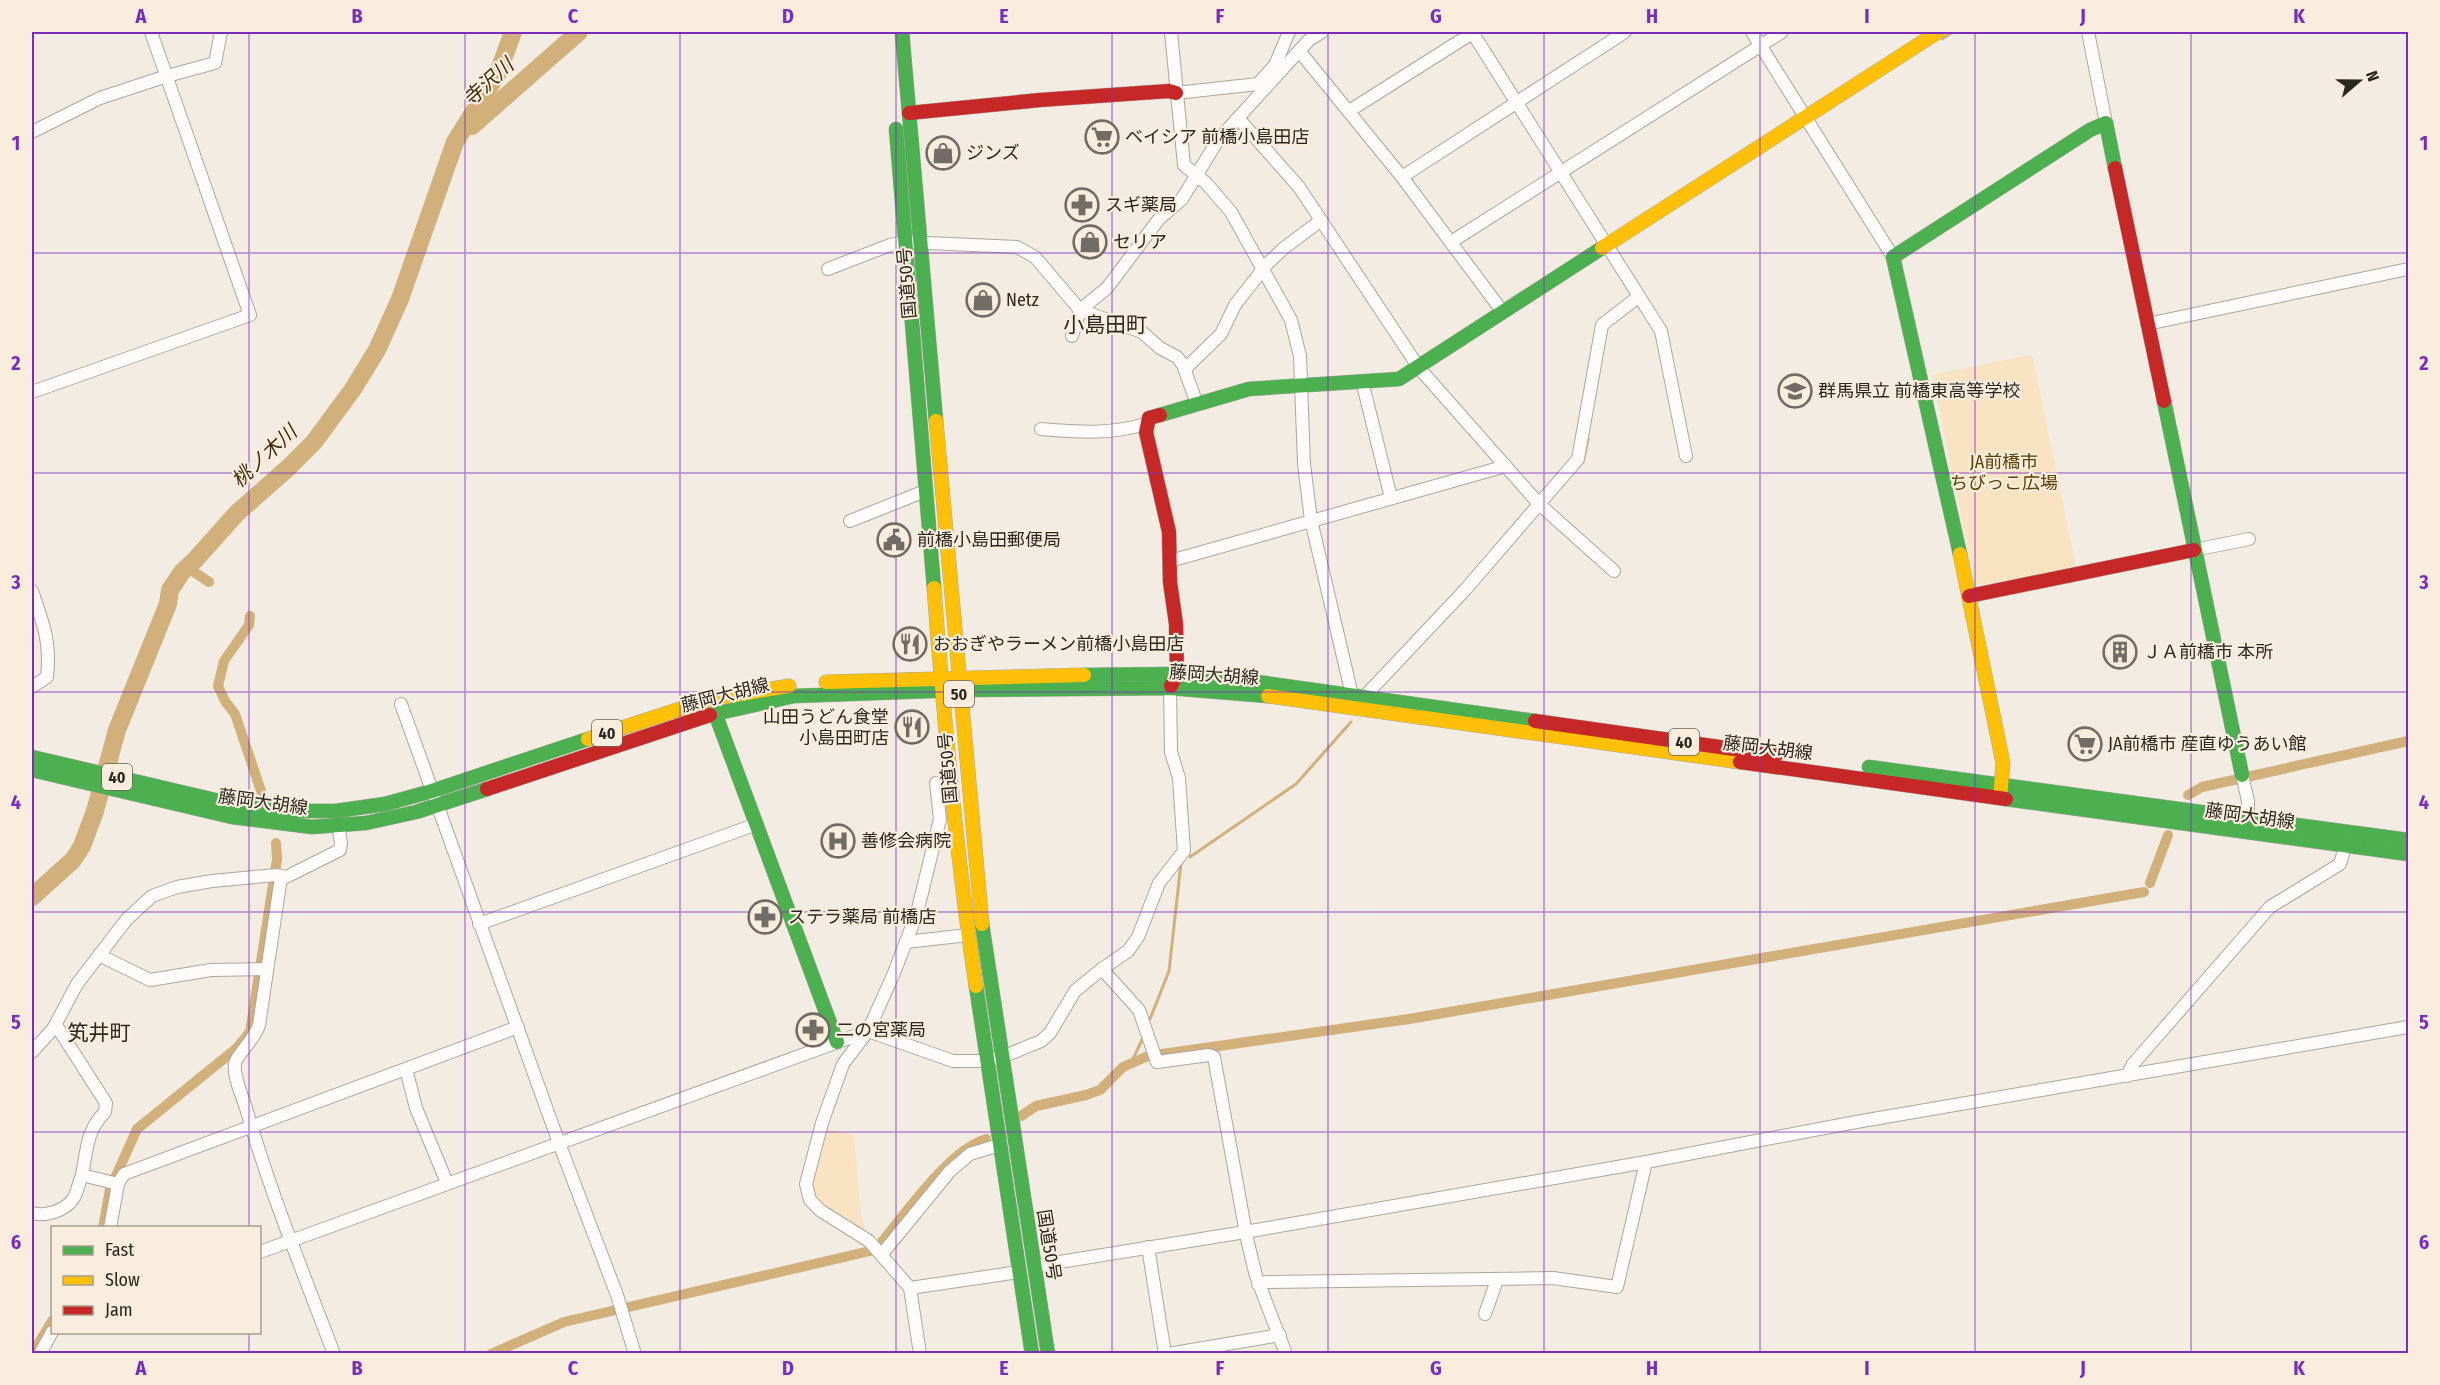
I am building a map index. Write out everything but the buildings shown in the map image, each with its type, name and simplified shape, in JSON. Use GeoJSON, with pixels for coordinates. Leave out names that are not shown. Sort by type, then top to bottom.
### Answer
{"type":"FeatureCollection","features":[{"type":"Feature","properties":{"kind":"main road"},"geometry":{"type":"LineString","coordinates":[[890,32],[894,97]]}},
{"type":"Feature","properties":{"kind":"main road","name":"国道50号"},"geometry":{"type":"LineString","coordinates":[[902,32],[983,934],[1048,1353]]}},
{"type":"Feature","properties":{"kind":"main road"},"geometry":{"type":"LineString","coordinates":[[1170,688],[1177,674],[1176,624],[1169,532],[1146,432],[1149,418],[1249,389],[1398,379],[1419,368],[1502,311],[1938,32]]}},
{"type":"Feature","properties":{"kind":"main road"},"geometry":{"type":"LineString","coordinates":[[909,113],[1040,100],[1169,91],[1176,93]]}},
{"type":"Feature","properties":{"kind":"main road","name":"国道50号"},"geometry":{"type":"LineString","coordinates":[[895,118],[942,685],[968,935],[1032,1353]]}},
{"type":"Feature","properties":{"kind":"main road"},"geometry":{"type":"LineString","coordinates":[[2001,792],[2003,763],[1969,596],[1893,257],[2090,130],[2106,123],[2242,778]]}},
{"type":"Feature","properties":{"kind":"main road"},"geometry":{"type":"LineString","coordinates":[[1969,596],[2194,550]]}},
{"type":"Feature","properties":{"kind":"main road","name":"藤岡大胡線"},"geometry":{"type":"LineString","coordinates":[[32,757],[53,768],[175,797],[263,822],[312,827],[388,818],[436,805],[715,713],[794,696],[959,684],[1177,674],[1358,696],[2001,792],[2345,847],[2409,854]]}},
{"type":"Feature","properties":{"kind":"main road","name":"藤岡大胡線"},"geometry":{"type":"LineString","coordinates":[[175,797],[308,812],[364,808],[432,791],[720,697],[817,682],[942,685]]}},
{"type":"Feature","properties":{"kind":"main road","name":"藤岡大胡線"},"geometry":{"type":"LineString","coordinates":[[959,684],[1170,688],[1264,696],[2001,792],[2248,818],[2409,840]]}},
{"type":"Feature","properties":{"kind":"main road"},"geometry":{"type":"LineString","coordinates":[[715,713],[837,1042]]}},
{"type":"Feature","properties":{"kind":"main road","name":"藤岡大胡線"},"geometry":{"type":"LineString","coordinates":[[32,770],[53,768]]}},
{"type":"Feature","properties":{"kind":"street"},"geometry":{"type":"LineString","coordinates":[[32,392],[250,315],[151,32]]}},
{"type":"Feature","properties":{"kind":"street"},"geometry":{"type":"LineString","coordinates":[[32,132],[100,98],[215,63],[221,32]]}},
{"type":"Feature","properties":{"kind":"street"},"geometry":{"type":"LineString","coordinates":[[1171,32],[1184,165],[1206,183],[1231,212],[1291,320],[1300,356],[1304,464],[1311,520],[1358,696],[1465,590],[1578,459],[1602,325],[1638,297]]}},
{"type":"Feature","properties":{"kind":"street"},"geometry":{"type":"LineString","coordinates":[[1176,93],[1258,84],[1275,65],[1289,32]]}},
{"type":"Feature","properties":{"kind":"street"},"geometry":{"type":"LineString","coordinates":[[1300,52],[1304,32]]}},
{"type":"Feature","properties":{"kind":"street"},"geometry":{"type":"LineString","coordinates":[[1072,336],[1080,310],[1107,288],[1159,219],[1182,199],[1218,140],[1309,40],[1322,32]]}},
{"type":"Feature","properties":{"kind":"street"},"geometry":{"type":"LineString","coordinates":[[1349,111],[1473,32],[1661,331],[1686,456]]}},
{"type":"Feature","properties":{"kind":"street"},"geometry":{"type":"LineString","coordinates":[[1402,177],[1625,32]]}},
{"type":"Feature","properties":{"kind":"street"},"geometry":{"type":"LineString","coordinates":[[1752,32],[1893,257]]}},
{"type":"Feature","properties":{"kind":"street"},"geometry":{"type":"LineString","coordinates":[[1451,242],[1782,32]]}},
{"type":"Feature","properties":{"kind":"street"},"geometry":{"type":"LineString","coordinates":[[2088,32],[2106,123]]}},
{"type":"Feature","properties":{"kind":"street"},"geometry":{"type":"LineString","coordinates":[[1300,52],[1402,177],[1502,311]]}},
{"type":"Feature","properties":{"kind":"street"},"geometry":{"type":"LineString","coordinates":[[1238,118],[1299,188],[1419,368],[1539,504],[1614,571]]}},
{"type":"Feature","properties":{"kind":"street"},"geometry":{"type":"LineString","coordinates":[[1185,369],[1221,334],[1235,305],[1267,264],[1320,221]]}},
{"type":"Feature","properties":{"kind":"street"},"geometry":{"type":"LineString","coordinates":[[828,268],[890,245],[905,242],[1017,247],[1035,257],[1080,310],[1142,332],[1160,348],[1177,357],[1185,369],[1197,405]]}},
{"type":"Feature","properties":{"kind":"street"},"geometry":{"type":"LineString","coordinates":[[2147,324],[2409,269]]}},
{"type":"Feature","properties":{"kind":"street"},"geometry":{"type":"LineString","coordinates":[[1362,381],[1391,498]]}},
{"type":"Feature","properties":{"kind":"street"},"geometry":{"type":"LineString","coordinates":[[1041,429],[1088,432],[1132,428],[1148,423]]}},
{"type":"Feature","properties":{"kind":"street"},"geometry":{"type":"LineString","coordinates":[[1170,561],[1506,466]]}},
{"type":"Feature","properties":{"kind":"street"},"geometry":{"type":"LineString","coordinates":[[850,521],[925,491]]}},
{"type":"Feature","properties":{"kind":"street"},"geometry":{"type":"LineString","coordinates":[[2194,550],[2249,539]]}},
{"type":"Feature","properties":{"kind":"street"},"geometry":{"type":"LineString","coordinates":[[32,595],[46,630],[49,663],[47,677],[32,687]]}},
{"type":"Feature","properties":{"kind":"street"},"geometry":{"type":"LineString","coordinates":[[261,1252],[867,1031],[953,1061],[986,1061],[1002,1058],[1041,1041],[1050,1034],[1075,991],[1128,951],[1138,937],[1159,883],[1184,851],[1179,778],[1171,752],[1170,688]]}},
{"type":"Feature","properties":{"kind":"street"},"geometry":{"type":"LineString","coordinates":[[400,704],[558,1143],[617,1295],[635,1353]]}},
{"type":"Feature","properties":{"kind":"street"},"geometry":{"type":"LineString","coordinates":[[2242,778],[2248,801],[2248,818]]}},
{"type":"Feature","properties":{"kind":"street"},"geometry":{"type":"LineString","coordinates":[[920,1353],[910,1287],[869,1240],[821,1211],[810,1200],[806,1184],[822,1123],[843,1064],[867,1031],[917,913],[940,819],[936,783]]}},
{"type":"Feature","properties":{"kind":"street"},"geometry":{"type":"LineString","coordinates":[[479,924],[757,824]]}},
{"type":"Feature","properties":{"kind":"street"},"geometry":{"type":"LineString","coordinates":[[32,1052],[56,1025],[77,984],[131,914],[146,900],[159,893],[212,881],[293,875],[340,850],[338,825]]}},
{"type":"Feature","properties":{"kind":"street"},"geometry":{"type":"LineString","coordinates":[[2127,1076],[2133,1064],[2257,920],[2270,907],[2340,864],[2345,847]]}},
{"type":"Feature","properties":{"kind":"street"},"geometry":{"type":"LineString","coordinates":[[281,877],[262,969],[260,1025],[251,1043],[236,1059],[235,1064],[251,1126],[334,1353]]}},
{"type":"Feature","properties":{"kind":"street"},"geometry":{"type":"LineString","coordinates":[[906,942],[968,935]]}},
{"type":"Feature","properties":{"kind":"street"},"geometry":{"type":"LineString","coordinates":[[99,955],[150,980],[211,970],[262,969]]}},
{"type":"Feature","properties":{"kind":"street"},"geometry":{"type":"LineString","coordinates":[[1102,969],[1139,1010],[1157,1062],[1209,1055],[1214,1057],[1245,1232],[1258,1284],[1286,1353]]}},
{"type":"Feature","properties":{"kind":"street"},"geometry":{"type":"LineString","coordinates":[[32,1213],[44,1215],[60,1209],[73,1200],[82,1175],[93,1124],[105,1112],[106,1103],[56,1025]]}},
{"type":"Feature","properties":{"kind":"street"},"geometry":{"type":"LineString","coordinates":[[110,1226],[115,1183],[124,1174],[518,1027]]}},
{"type":"Feature","properties":{"kind":"street"},"geometry":{"type":"LineString","coordinates":[[1035,1266],[1245,1232],[1646,1162],[1856,1122],[2409,1028]]}},
{"type":"Feature","properties":{"kind":"street"},"geometry":{"type":"LineString","coordinates":[[406,1069],[416,1108],[447,1183]]}},
{"type":"Feature","properties":{"kind":"street"},"geometry":{"type":"LineString","coordinates":[[882,1254],[950,1171],[970,1154],[999,1145]]}},
{"type":"Feature","properties":{"kind":"street"},"geometry":{"type":"LineString","coordinates":[[1258,1284],[1266,1282],[1553,1278],[1617,1287],[1646,1162]]}},
{"type":"Feature","properties":{"kind":"street"},"geometry":{"type":"LineString","coordinates":[[82,1175],[115,1183]]}},
{"type":"Feature","properties":{"kind":"street"},"geometry":{"type":"LineString","coordinates":[[1148,1247],[1167,1353],[1280,1335]]}},
{"type":"Feature","properties":{"kind":"street"},"geometry":{"type":"LineString","coordinates":[[910,1287],[1019,1272]]}},
{"type":"Feature","properties":{"kind":"street"},"geometry":{"type":"LineString","coordinates":[[1485,1314],[1497,1280]]}},
{"type":"Feature","properties":{"kind":"street"},"geometry":{"type":"LineString","coordinates":[[40,1353],[51,1334]]}},
{"type":"Feature","properties":{"kind":"green space","name":"JA前橋市 ちびっこ広場"},"geometry":{"type":"Polygon","coordinates":[[[2029,355],[2033,358],[2076,567],[1981,585],[1975,584],[1932,375],[2029,355]]]}},
{"type":"Feature","properties":{"kind":"green space"},"geometry":{"type":"Polygon","coordinates":[[[825,1128],[854,1135],[861,1214],[866,1233],[815,1200],[812,1183],[825,1128]]]}},
{"type":"Feature","properties":{"kind":"waterway","name":"桃ノ木川"},"geometry":{"type":"LineString","coordinates":[[32,897],[73,860],[82,846],[95,811],[117,730],[168,604],[170,590],[182,572],[237,513],[314,442],[353,389],[377,350],[400,299],[455,142],[498,73],[513,32]]}},
{"type":"Feature","properties":{"kind":"waterway","name":"寺沢川"},"geometry":{"type":"LineString","coordinates":[[472,126],[579,32]]}},
{"type":"Feature","properties":{"kind":"waterway"},"geometry":{"type":"LineString","coordinates":[[1942,39],[1953,32]]}},
{"type":"Feature","properties":{"kind":"waterway"},"geometry":{"type":"LineString","coordinates":[[1583,462],[1588,439]]}},
{"type":"Feature","properties":{"kind":"waterway"},"geometry":{"type":"LineString","coordinates":[[188,568],[209,582]]}},
{"type":"Feature","properties":{"kind":"waterway"},"geometry":{"type":"LineString","coordinates":[[250,616],[249,625],[224,661],[218,686],[225,701],[235,714],[261,791]]}},
{"type":"Feature","properties":{"kind":"waterway"},"geometry":{"type":"LineString","coordinates":[[1190,857],[1296,784],[1351,722]]}},
{"type":"Feature","properties":{"kind":"waterway"},"geometry":{"type":"LineString","coordinates":[[2188,795],[2202,787],[2408,741]]}},
{"type":"Feature","properties":{"kind":"waterway"},"geometry":{"type":"LineString","coordinates":[[2150,883],[2168,835]]}},
{"type":"Feature","properties":{"kind":"waterway"},"geometry":{"type":"LineString","coordinates":[[103,1226],[110,1189],[137,1129],[237,1048],[250,1032],[277,859],[276,843]]}},
{"type":"Feature","properties":{"kind":"waterway"},"geometry":{"type":"LineString","coordinates":[[1150,1019],[1169,971],[1181,863]]}},
{"type":"Feature","properties":{"kind":"waterway"},"geometry":{"type":"LineString","coordinates":[[1162,1054],[1409,1019],[2144,892]]}},
{"type":"Feature","properties":{"kind":"waterway"},"geometry":{"type":"LineString","coordinates":[[1131,1063],[1143,1038]]}},
{"type":"Feature","properties":{"kind":"waterway"},"geometry":{"type":"LineString","coordinates":[[1021,1116],[1036,1106],[1100,1090],[1123,1067],[1148,1056]]}},
{"type":"Feature","properties":{"kind":"waterway"},"geometry":{"type":"LineString","coordinates":[[491,1354],[564,1322],[870,1251],[881,1243],[943,1169],[972,1145],[986,1139]]}},
{"type":"Feature","properties":{"kind":"waterway"},"geometry":{"type":"LineString","coordinates":[[32,1354],[51,1323]]}},
{"type":"Feature","properties":{"kind":"traffic: fast"},"geometry":{"type":"LineString","coordinates":[[902,32],[936,421]]}},
{"type":"Feature","properties":{"kind":"traffic: fast"},"geometry":{"type":"LineString","coordinates":[[1960,554],[1893,257],[2090,130],[2106,123],[2115,168]]}},
{"type":"Feature","properties":{"kind":"traffic: fast"},"geometry":{"type":"LineString","coordinates":[[896,129],[934,588]]}},
{"type":"Feature","properties":{"kind":"traffic: fast"},"geometry":{"type":"LineString","coordinates":[[1160,415],[1249,389],[1399,379],[1602,248]]}},
{"type":"Feature","properties":{"kind":"traffic: fast"},"geometry":{"type":"LineString","coordinates":[[2164,401],[2242,775]]}},
{"type":"Feature","properties":{"kind":"traffic: fast"},"geometry":{"type":"LineString","coordinates":[[1084,675],[1177,674],[1265,683],[1535,721]]}},
{"type":"Feature","properties":{"kind":"traffic: fast"},"geometry":{"type":"LineString","coordinates":[[710,715],[794,696],[959,690],[1170,688],[1268,696]]}},
{"type":"Feature","properties":{"kind":"traffic: fast"},"geometry":{"type":"LineString","coordinates":[[715,713],[837,1042]]}},
{"type":"Feature","properties":{"kind":"traffic: fast"},"geometry":{"type":"LineString","coordinates":[[32,757],[232,804],[292,811],[336,811],[385,804],[432,791],[588,739]]}},
{"type":"Feature","properties":{"kind":"traffic: fast"},"geometry":{"type":"LineString","coordinates":[[1869,767],[2408,840]]}},
{"type":"Feature","properties":{"kind":"traffic: fast"},"geometry":{"type":"LineString","coordinates":[[32,770],[232,817],[312,827],[366,823],[416,812],[487,789]]}},
{"type":"Feature","properties":{"kind":"traffic: fast"},"geometry":{"type":"LineString","coordinates":[[2006,799],[2408,854]]}},
{"type":"Feature","properties":{"kind":"traffic: fast"},"geometry":{"type":"LineString","coordinates":[[982,924],[1048,1354]]}},
{"type":"Feature","properties":{"kind":"traffic: fast"},"geometry":{"type":"LineString","coordinates":[[976,986],[1032,1354]]}},
{"type":"Feature","properties":{"kind":"traffic: slow"},"geometry":{"type":"LineString","coordinates":[[1602,248],[1938,32]]}},
{"type":"Feature","properties":{"kind":"traffic: slow"},"geometry":{"type":"LineString","coordinates":[[936,421],[982,924]]}},
{"type":"Feature","properties":{"kind":"traffic: slow"},"geometry":{"type":"LineString","coordinates":[[1960,554],[2003,763],[2000,798]]}},
{"type":"Feature","properties":{"kind":"traffic: slow"},"geometry":{"type":"LineString","coordinates":[[934,588],[951,787],[976,986]]}},
{"type":"Feature","properties":{"kind":"traffic: slow"},"geometry":{"type":"LineString","coordinates":[[826,682],[1084,675]]}},
{"type":"Feature","properties":{"kind":"traffic: slow"},"geometry":{"type":"LineString","coordinates":[[588,739],[711,699],[789,686]]}},
{"type":"Feature","properties":{"kind":"traffic: slow"},"geometry":{"type":"LineString","coordinates":[[1268,696],[1740,762]]}},
{"type":"Feature","properties":{"kind":"traffic: jam"},"geometry":{"type":"LineString","coordinates":[[909,113],[1040,100],[1169,91],[1176,93]]}},
{"type":"Feature","properties":{"kind":"traffic: jam"},"geometry":{"type":"LineString","coordinates":[[2115,168],[2164,401]]}},
{"type":"Feature","properties":{"kind":"traffic: jam"},"geometry":{"type":"LineString","coordinates":[[1160,415],[1149,418],[1146,432],[1169,532],[1170,582],[1176,624],[1177,674],[1171,686]]}},
{"type":"Feature","properties":{"kind":"traffic: jam"},"geometry":{"type":"LineString","coordinates":[[1969,596],[2194,550]]}},
{"type":"Feature","properties":{"kind":"traffic: jam"},"geometry":{"type":"LineString","coordinates":[[487,789],[710,715]]}},
{"type":"Feature","properties":{"kind":"traffic: jam"},"geometry":{"type":"LineString","coordinates":[[1535,721],[1776,755]]}},
{"type":"Feature","properties":{"kind":"traffic: jam"},"geometry":{"type":"LineString","coordinates":[[1740,762],[2006,799]]}},
{"type":"Feature","properties":{"kind":"place","name":"ベイシア 前橋小島田店"},"geometry":{"type":"Point","coordinates":[1102,137]}},
{"type":"Feature","properties":{"kind":"place","name":"ジンズ"},"geometry":{"type":"Point","coordinates":[943,153]}},
{"type":"Feature","properties":{"kind":"place","name":"スギ薬局"},"geometry":{"type":"Point","coordinates":[1082,205]}},
{"type":"Feature","properties":{"kind":"place","name":"セリア"},"geometry":{"type":"Point","coordinates":[1090,242]}},
{"type":"Feature","properties":{"kind":"place","name":"Netz"},"geometry":{"type":"Point","coordinates":[983,300]}},
{"type":"Feature","properties":{"kind":"place","name":"群馬県立 前橋東高等学校"},"geometry":{"type":"Point","coordinates":[1795,391]}},
{"type":"Feature","properties":{"kind":"place","name":"前橋小島田郵便局"},"geometry":{"type":"Point","coordinates":[894,540]}},
{"type":"Feature","properties":{"kind":"place","name":"おおぎやラーメン前橋小島田店"},"geometry":{"type":"Point","coordinates":[910,644]}},
{"type":"Feature","properties":{"kind":"place","name":"ＪＡ前橋市 本所"},"geometry":{"type":"Point","coordinates":[2120,652]}},
{"type":"Feature","properties":{"kind":"place","name":"山田うどん食堂 小島田町店"},"geometry":{"type":"Point","coordinates":[912,727]}},
{"type":"Feature","properties":{"kind":"place","name":"JA前橋市 産直ゆうあい館"},"geometry":{"type":"Point","coordinates":[2085,744]}},
{"type":"Feature","properties":{"kind":"place","name":"善修会病院"},"geometry":{"type":"Point","coordinates":[838,841]}},
{"type":"Feature","properties":{"kind":"place","name":"ステラ薬局 前橋店"},"geometry":{"type":"Point","coordinates":[765,917]}},
{"type":"Feature","properties":{"kind":"place","name":"二の宮薬局"},"geometry":{"type":"Point","coordinates":[813,1030]}},
{"type":"Feature","properties":{"kind":"district","name":"小島田町"},"geometry":{"type":"Point","coordinates":[1105,325]}},
{"type":"Feature","properties":{"kind":"district","name":"笂井町"},"geometry":{"type":"Point","coordinates":[99,1033]}}]}
